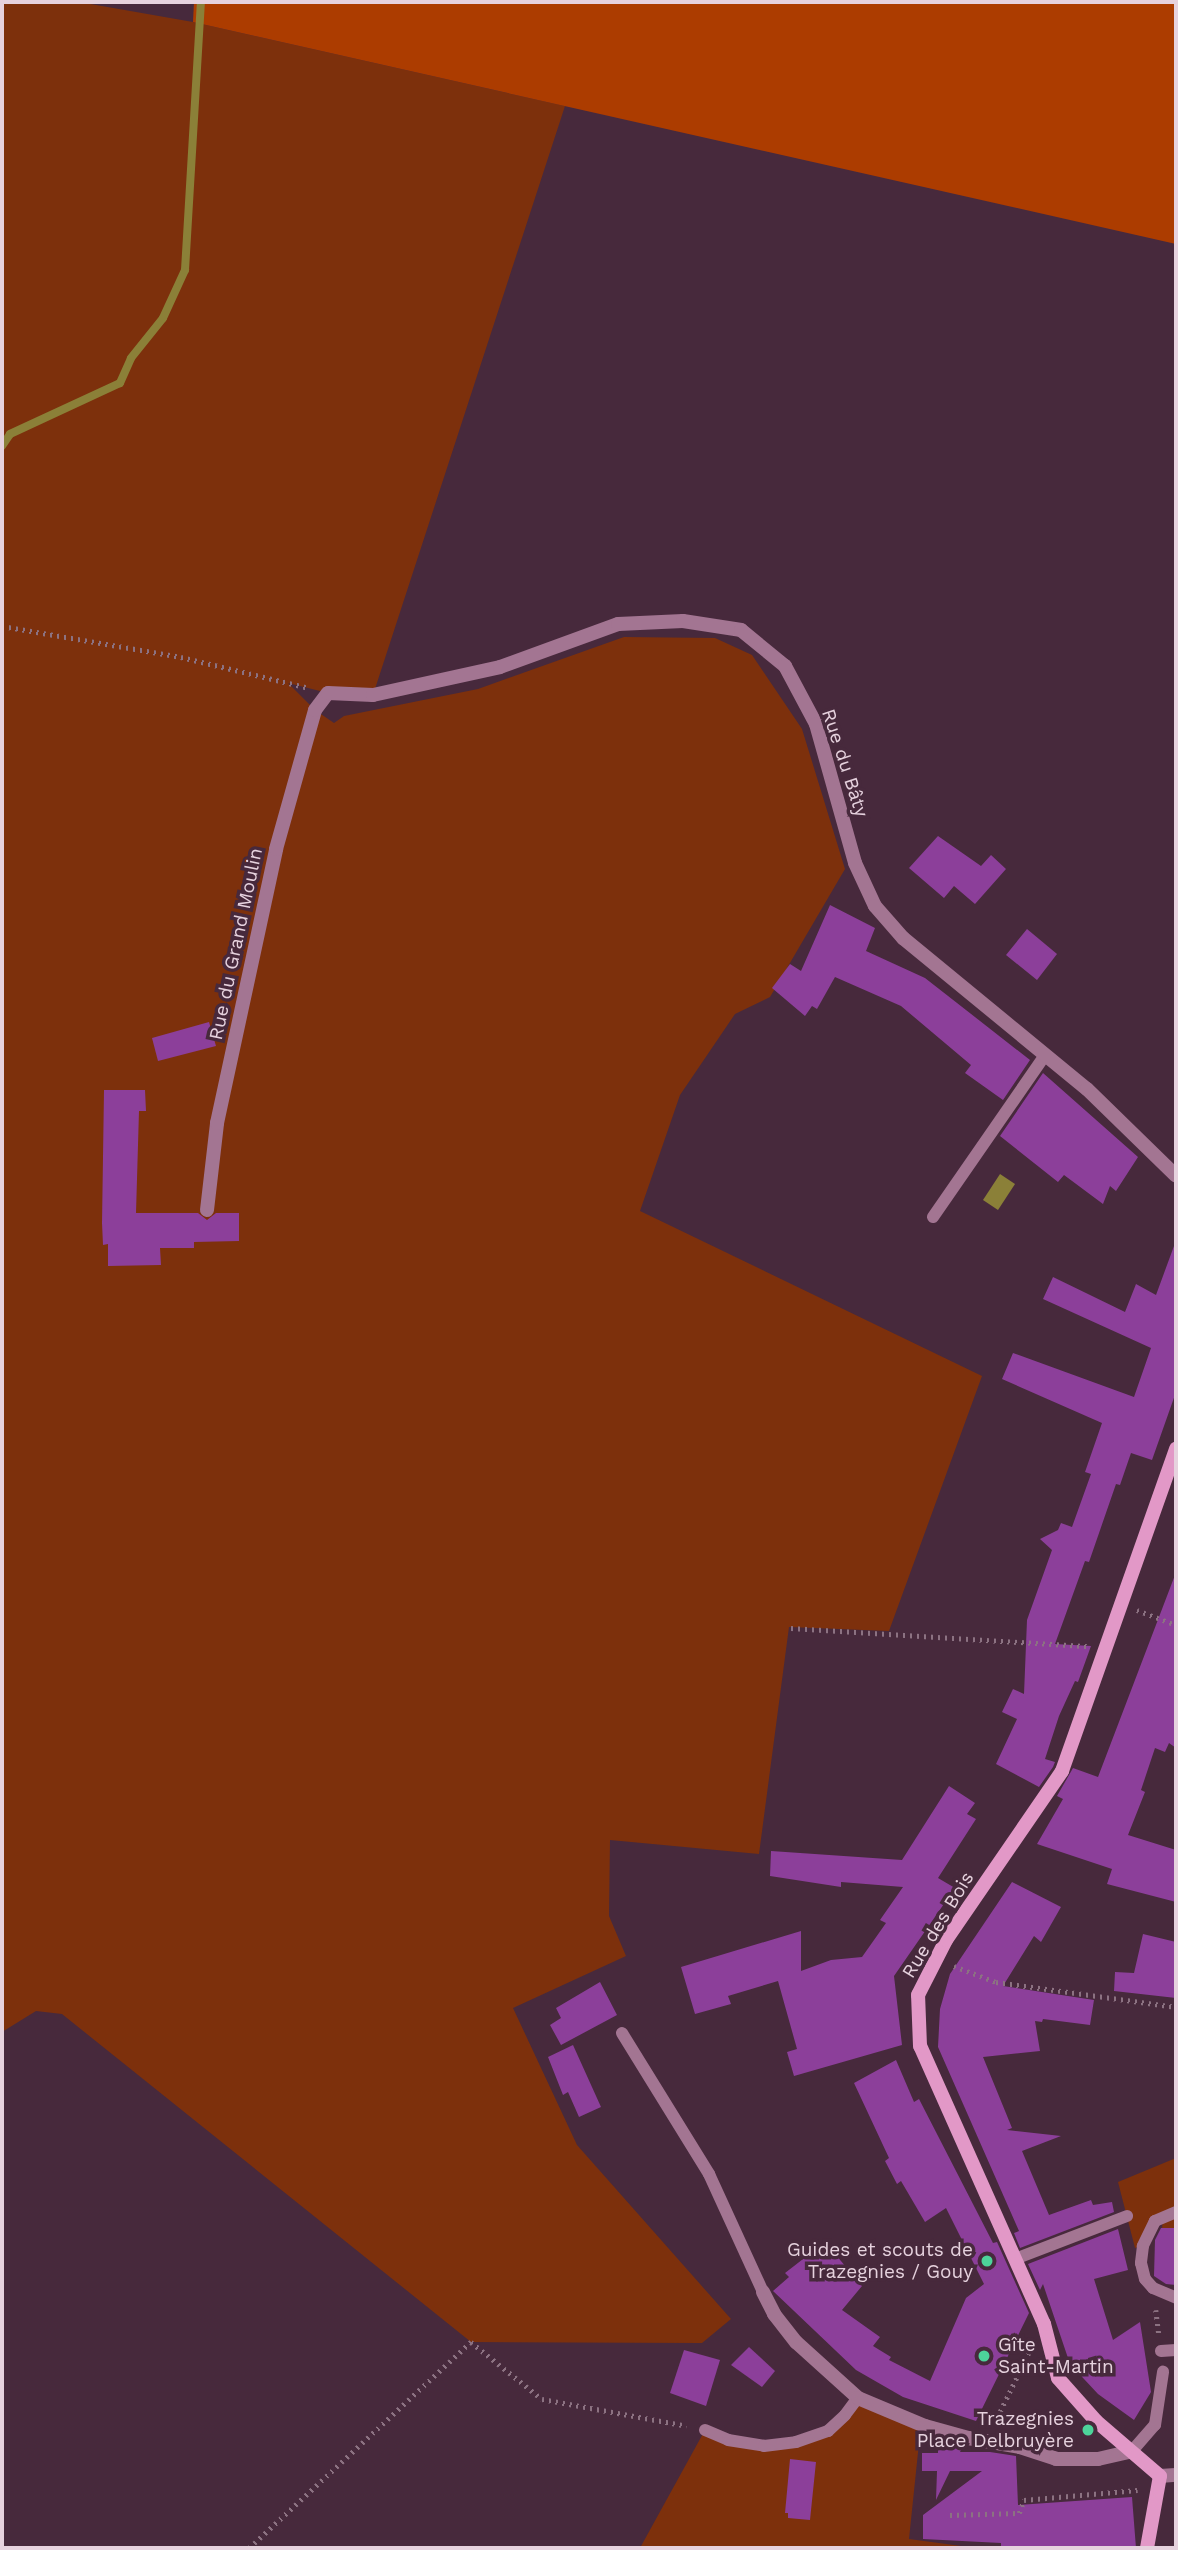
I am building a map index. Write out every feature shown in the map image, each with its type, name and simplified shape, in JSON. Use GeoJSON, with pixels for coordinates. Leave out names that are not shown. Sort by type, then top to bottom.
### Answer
{"type":"FeatureCollection","features":[{"type":"Feature","properties":{"kind":"street","name":"Rue du Bâty"},"geometry":{"type":"LineString","coordinates":[[328,692],[373,695],[500,667],[618,624],[683,621],[741,630],[785,666],[816,724],[855,863],[875,906],[903,938],[1087,1089],[1176,1176]]}},
{"type":"Feature","properties":{"kind":"street","name":"Rue du Grand Moulin"},"geometry":{"type":"LineString","coordinates":[[207,1210],[219,1113],[276,849],[315,710],[328,692]]}},
{"type":"Feature","properties":{"kind":"street","name":"Rue des Bois"},"geometry":{"type":"LineString","coordinates":[[1160,2476],[1096,2421],[1058,2378],[1044,2324],[920,2046],[918,1995],[936,1959],[1062,1770],[1123,1605],[1176,1449]]}},
{"type":"Feature","properties":{"kind":"street"},"geometry":{"type":"LineString","coordinates":[[763,2292],[774,2314],[796,2342],[858,2398],[925,2426],[1020,2447],[1056,2459],[1098,2459],[1132,2451]]}},
{"type":"Feature","properties":{"kind":"street"},"geometry":{"type":"LineString","coordinates":[[1147,2548],[1160,2476],[1176,2475]]}},
{"type":"Feature","properties":{"kind":"lane"},"geometry":{"type":"LineString","coordinates":[[933,1217],[1045,1055]]}},
{"type":"Feature","properties":{"kind":"lane"},"geometry":{"type":"LineString","coordinates":[[622,2033],[709,2174],[763,2292]]}},
{"type":"Feature","properties":{"kind":"lane"},"geometry":{"type":"LineString","coordinates":[[1176,2212],[1155,2221],[1143,2246],[1141,2263],[1145,2279],[1153,2288],[1176,2298]]}},
{"type":"Feature","properties":{"kind":"lane"},"geometry":{"type":"LineString","coordinates":[[1015,2259],[1127,2216]]}},
{"type":"Feature","properties":{"kind":"lane"},"geometry":{"type":"LineString","coordinates":[[1161,2351],[1176,2350]]}},
{"type":"Feature","properties":{"kind":"lane"},"geometry":{"type":"LineString","coordinates":[[1132,2451],[1155,2425],[1163,2372]]}},
{"type":"Feature","properties":{"kind":"lane"},"geometry":{"type":"LineString","coordinates":[[705,2430],[728,2440],[764,2446],[796,2442],[828,2431],[858,2398]]}},
{"type":"Feature","properties":{"kind":"path"},"geometry":{"type":"LineString","coordinates":[[2,626],[252,672],[328,692]]}},
{"type":"Feature","properties":{"kind":"path"},"geometry":{"type":"LineString","coordinates":[[1123,1605],[1176,1625]]}},
{"type":"Feature","properties":{"kind":"path"},"geometry":{"type":"LineString","coordinates":[[791,1628],[1107,1647]]}},
{"type":"Feature","properties":{"kind":"path"},"geometry":{"type":"LineString","coordinates":[[936,1959],[996,1982],[1176,2007]]}},
{"type":"Feature","properties":{"kind":"path"},"geometry":{"type":"LineString","coordinates":[[988,2441],[999,2411],[1044,2324]]}},
{"type":"Feature","properties":{"kind":"path"},"geometry":{"type":"LineString","coordinates":[[249,2548],[471,2342],[542,2399],[705,2430]]}},
{"type":"Feature","properties":{"kind":"path"},"geometry":{"type":"LineString","coordinates":[[950,2515],[1019,2513],[1024,2500],[1135,2493],[1160,2476]]}},
{"type":"Feature","properties":{"kind":"shaded area"},"geometry":{"type":"Polygon","coordinates":[[[2,2],[79,2],[193,22],[565,106],[373,695],[328,693],[288,683],[315,710],[334,723],[344,716],[478,689],[624,637],[715,638],[752,655],[802,729],[845,869],[770,997],[735,1014],[680,1095],[640,1211],[982,1376],[889,1631],[789,1627],[759,1854],[610,1840],[609,1916],[626,1956],[513,2008],[577,2145],[731,2319],[702,2343],[471,2342],[62,2014],[36,2011],[2,2032],[2,2]]]}},
{"type":"Feature","properties":{"kind":"shaded area"},"geometry":{"type":"Polygon","coordinates":[[[194,2],[1176,2],[1176,244],[193,22],[194,2]]]}},
{"type":"Feature","properties":{"kind":"shaded area"},"geometry":{"type":"Polygon","coordinates":[[[1000,1174],[1015,1184],[998,1210],[983,1200],[1000,1174]]]}},
{"type":"Feature","properties":{"kind":"shaded area"},"geometry":{"type":"Polygon","coordinates":[[[1176,2158],[1176,2230],[1162,2229],[1163,2217],[1143,2246],[1135,2248],[1118,2182],[1176,2158]]]}},
{"type":"Feature","properties":{"kind":"shaded area"},"geometry":{"type":"Polygon","coordinates":[[[858,2398],[925,2426],[919,2443],[909,2539],[976,2548],[640,2548],[705,2430],[764,2446],[828,2431],[858,2398]]]}},
{"type":"Feature","properties":{"kind":"building"},"geometry":{"type":"Polygon","coordinates":[[[938,836],[981,866],[991,855],[1006,869],[975,904],[954,886],[944,898],[909,868],[938,836]]]}},
{"type":"Feature","properties":{"kind":"building"},"geometry":{"type":"Polygon","coordinates":[[[830,905],[875,928],[866,951],[925,978],[1030,1060],[1003,1100],[965,1073],[971,1065],[901,1006],[835,977],[817,1009],[812,1006],[805,1016],[772,988],[790,964],[801,971],[830,905]]]}},
{"type":"Feature","properties":{"kind":"building"},"geometry":{"type":"Polygon","coordinates":[[[1027,929],[1057,954],[1037,980],[1006,955],[1027,929]]]}},
{"type":"Feature","properties":{"kind":"building"},"geometry":{"type":"Polygon","coordinates":[[[209,1022],[216,1046],[158,1061],[152,1038],[209,1022]]]}},
{"type":"Feature","properties":{"kind":"building"},"geometry":{"type":"Polygon","coordinates":[[[1043,1073],[1138,1157],[1116,1191],[1110,1186],[1103,1204],[1064,1175],[1058,1182],[1000,1136],[1043,1073]]]}},
{"type":"Feature","properties":{"kind":"building"},"geometry":{"type":"Polygon","coordinates":[[[104,1090],[145,1090],[146,1111],[139,1111],[136,1213],[198,1213],[207,1220],[216,1213],[239,1213],[239,1241],[194,1242],[194,1248],[160,1248],[161,1265],[108,1266],[108,1244],[103,1245],[102,1223],[104,1090]]]}},
{"type":"Feature","properties":{"kind":"building"},"geometry":{"type":"Polygon","coordinates":[[[1174,1246],[1176,1392],[1152,1460],[1131,1453],[1120,1485],[1116,1484],[1089,1562],[1085,1561],[1055,1644],[1091,1646],[1078,1682],[1075,1681],[1059,1716],[1045,1759],[1055,1762],[1039,1787],[996,1764],[1017,1719],[1002,1712],[1013,1689],[1024,1694],[1027,1620],[1052,1550],[1040,1539],[1058,1530],[1061,1523],[1072,1527],[1091,1474],[1085,1472],[1102,1423],[1002,1379],[1013,1353],[1134,1397],[1151,1348],[1043,1299],[1053,1277],[1125,1312],[1136,1284],[1156,1295],[1174,1246]]]}},
{"type":"Feature","properties":{"kind":"building"},"geometry":{"type":"Polygon","coordinates":[[[1175,1575],[1176,1748],[1169,1743],[1165,1752],[1155,1748],[1141,1790],[1145,1792],[1128,1835],[1176,1850],[1176,1902],[1107,1884],[1112,1869],[1037,1844],[1063,1799],[1057,1796],[1073,1768],[1098,1777],[1175,1575]]]}},
{"type":"Feature","properties":{"kind":"building"},"geometry":{"type":"Polygon","coordinates":[[[949,1786],[975,1803],[967,1814],[976,1819],[938,1878],[955,1888],[894,1976],[902,2045],[794,2076],[787,2052],[797,2049],[778,1981],[728,1996],[731,2004],[695,2014],[681,1967],[801,1931],[801,1971],[831,1960],[862,1957],[886,1923],[880,1920],[903,1887],[841,1882],[841,1887],[770,1876],[771,1851],[902,1860],[949,1786]]]}},
{"type":"Feature","properties":{"kind":"building"},"geometry":{"type":"Polygon","coordinates":[[[1012,1882],[1061,1907],[1041,1942],[1034,1936],[1003,1986],[1094,2000],[1090,2025],[1043,2019],[1042,2022],[1035,2021],[1040,2051],[983,2057],[1012,2128],[1007,2130],[1061,2136],[1022,2151],[1049,2215],[1091,2200],[1093,2205],[1112,2202],[1114,2212],[1020,2248],[1014,2233],[1019,2231],[938,2047],[940,2009],[950,1974],[1012,1882]]]}},
{"type":"Feature","properties":{"kind":"building"},"geometry":{"type":"Polygon","coordinates":[[[1143,1934],[1176,1942],[1176,1998],[1114,1991],[1115,1972],[1134,1973],[1143,1934]]]}},
{"type":"Feature","properties":{"kind":"building"},"geometry":{"type":"Polygon","coordinates":[[[600,1982],[617,2015],[561,2045],[550,2025],[561,2018],[556,2008],[600,1982]]]}},
{"type":"Feature","properties":{"kind":"building"},"geometry":{"type":"Polygon","coordinates":[[[573,2045],[601,2107],[579,2117],[568,2092],[563,2095],[548,2057],[573,2045]]]}},
{"type":"Feature","properties":{"kind":"building"},"geometry":{"type":"Polygon","coordinates":[[[896,2060],[914,2102],[919,2099],[993,2243],[997,2242],[1029,2313],[976,2421],[903,2397],[856,2370],[773,2291],[789,2277],[785,2273],[825,2242],[862,2286],[842,2310],[880,2337],[873,2346],[891,2357],[889,2360],[930,2381],[966,2298],[984,2284],[946,2208],[925,2222],[901,2181],[897,2184],[885,2161],[889,2158],[854,2083],[896,2060]]]}},
{"type":"Feature","properties":{"kind":"building"},"geometry":{"type":"Polygon","coordinates":[[[1161,2228],[1176,2228],[1176,2285],[1166,2284],[1154,2276],[1155,2240],[1161,2228]]]}},
{"type":"Feature","properties":{"kind":"building"},"geometry":{"type":"Polygon","coordinates":[[[1118,2229],[1128,2270],[1094,2279],[1113,2340],[1140,2322],[1151,2392],[1134,2420],[1098,2394],[1070,2364],[1043,2284],[1040,2290],[1028,2264],[1118,2229]]]}},
{"type":"Feature","properties":{"kind":"building"},"geometry":{"type":"Polygon","coordinates":[[[749,2347],[775,2371],[762,2387],[731,2365],[749,2347]]]}},
{"type":"Feature","properties":{"kind":"building"},"geometry":{"type":"Polygon","coordinates":[[[684,2350],[720,2360],[706,2406],[670,2393],[684,2350]]]}},
{"type":"Feature","properties":{"kind":"building"},"geometry":{"type":"Polygon","coordinates":[[[938,2444],[963,2446],[960,2452],[990,2452],[1016,2456],[1018,2505],[1132,2497],[1136,2548],[1001,2546],[1001,2543],[923,2539],[923,2515],[982,2471],[950,2471],[936,2500],[937,2471],[922,2471],[922,2453],[938,2453],[938,2444]]]}},
{"type":"Feature","properties":{"kind":"building"},"geometry":{"type":"Polygon","coordinates":[[[790,2459],[816,2462],[810,2520],[788,2518],[788,2513],[785,2513],[790,2459]]]}},
{"type":"Feature","properties":{"kind":"waterway"},"geometry":{"type":"LineString","coordinates":[[2,446],[10,434],[120,383],[131,358],[163,318],[185,270],[201,2]]}},
{"type":"Feature","properties":{"kind":"place","name":"Guides et scouts de Trazegnies / Gouy"},"geometry":{"type":"Point","coordinates":[987,2261]}},
{"type":"Feature","properties":{"kind":"place","name":"Gîte Saint-Martin"},"geometry":{"type":"Point","coordinates":[984,2356]}},
{"type":"Feature","properties":{"kind":"place","name":"Trazegnies Place Delbruyère"},"geometry":{"type":"Point","coordinates":[1088,2430]}}]}
